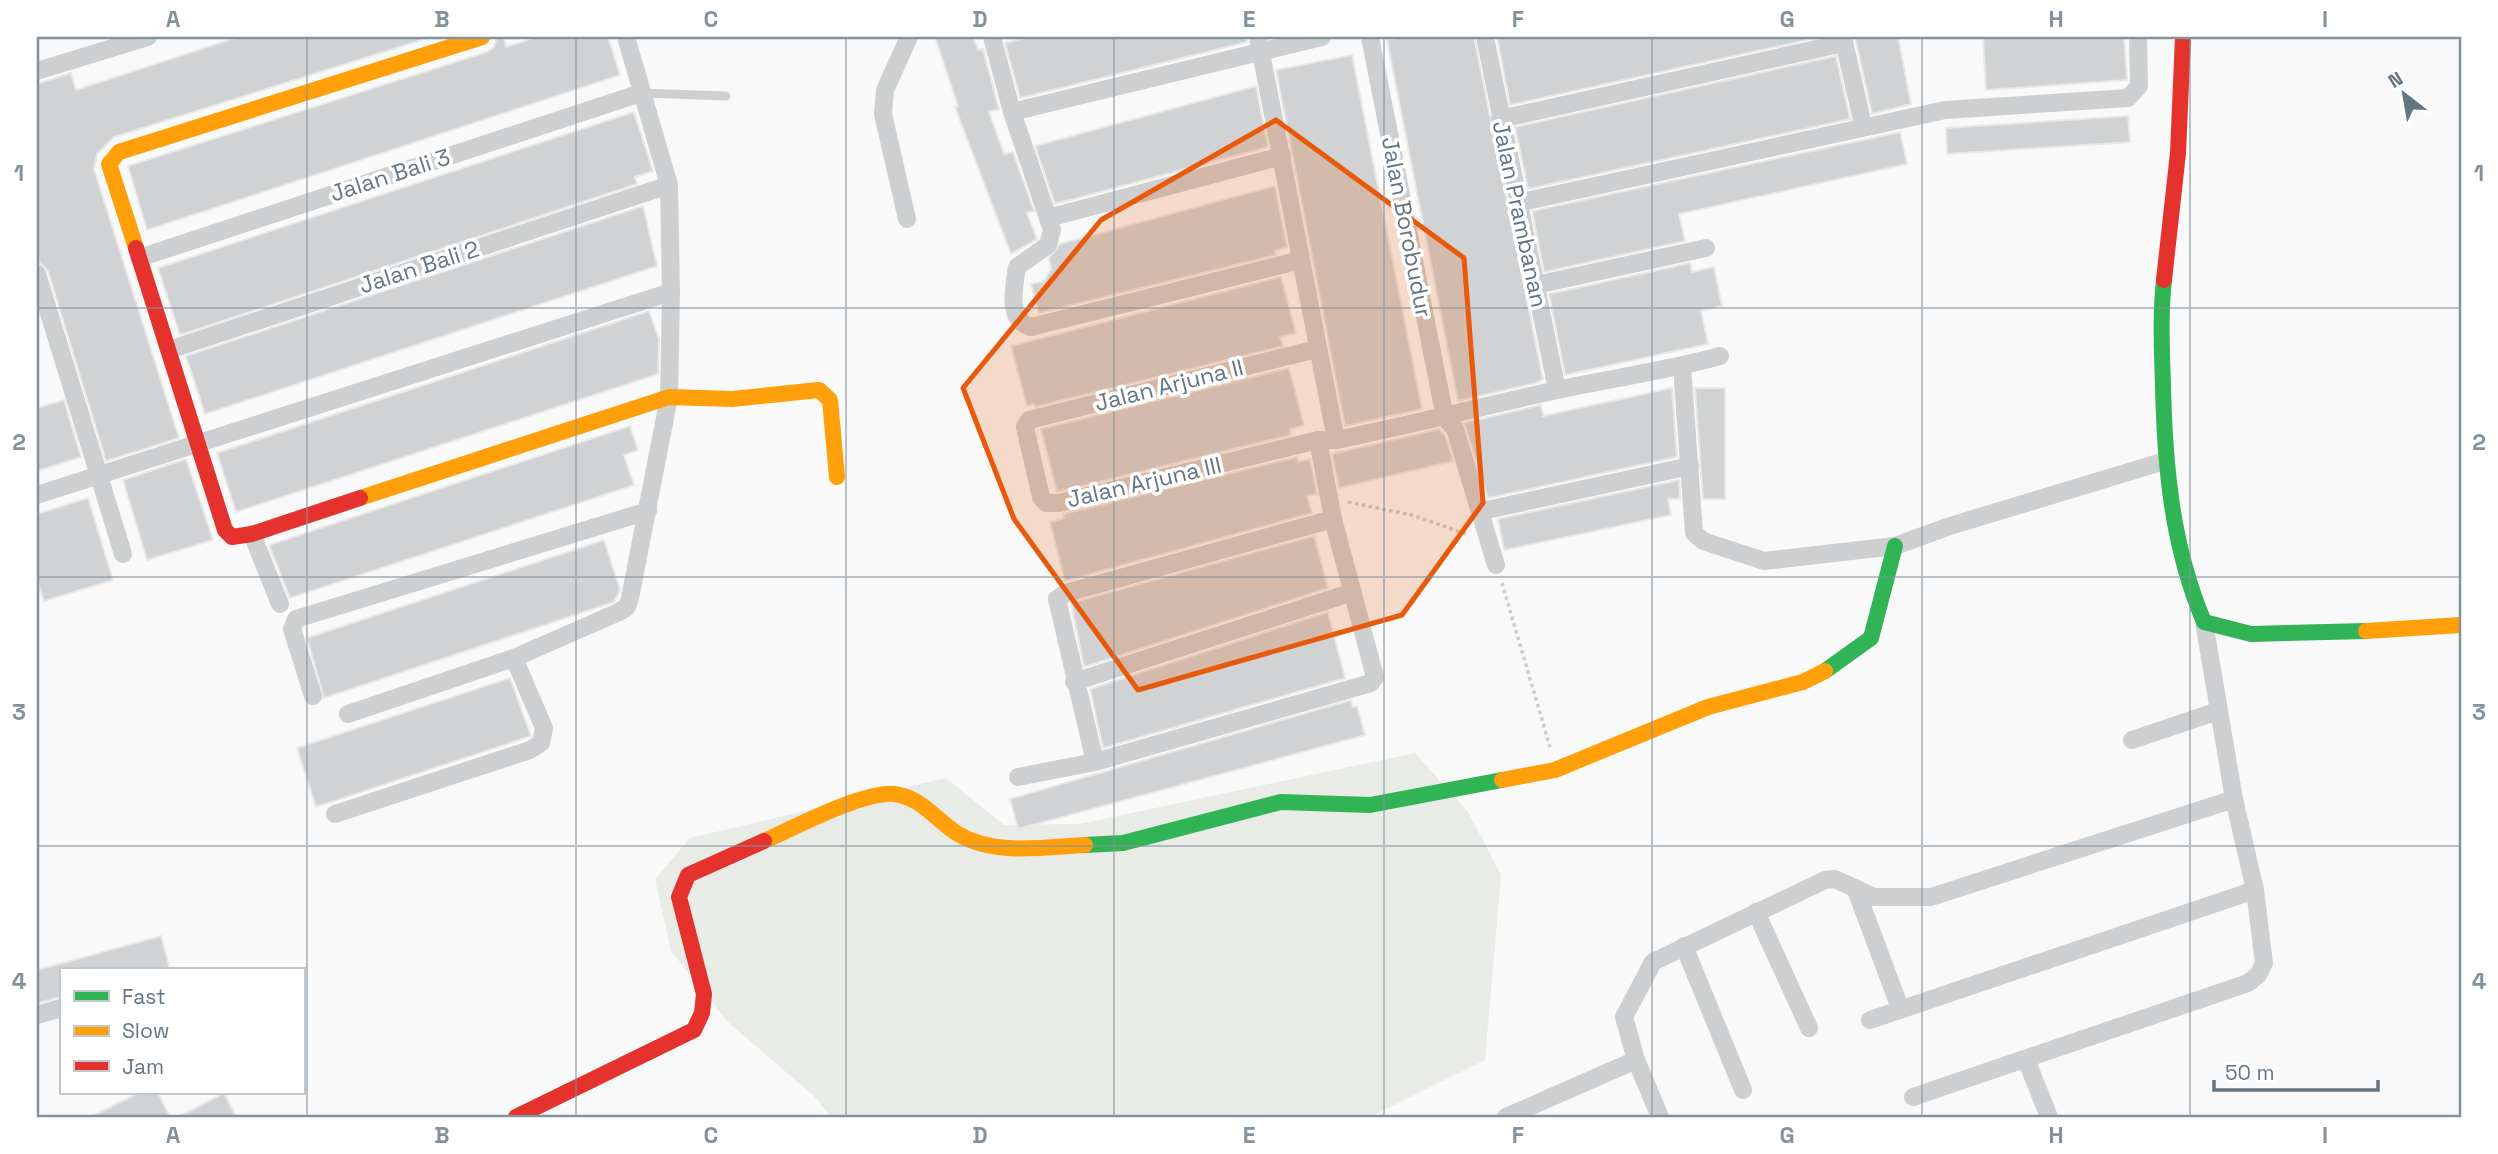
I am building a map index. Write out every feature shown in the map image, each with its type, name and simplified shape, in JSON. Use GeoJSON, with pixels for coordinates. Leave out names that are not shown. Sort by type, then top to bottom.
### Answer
{"type":"FeatureCollection","features":[{"type":"Feature","properties":{"kind":"street"},"geometry":{"type":"LineString","coordinates":[[37,71],[148,37]]}},
{"type":"Feature","properties":{"kind":"street"},"geometry":{"type":"LineString","coordinates":[[482,37],[119,152],[109,164],[225,530],[232,537],[252,534],[669,397],[732,399],[819,390],[831,400],[836,477]]}},
{"type":"Feature","properties":{"kind":"street"},"geometry":{"type":"LineString","coordinates":[[348,714],[514,657],[626,607],[649,511],[669,397],[671,292],[669,185],[626,37]]}},
{"type":"Feature","properties":{"kind":"street"},"geometry":{"type":"LineString","coordinates":[[907,219],[883,114],[886,90],[909,37]]}},
{"type":"Feature","properties":{"kind":"street"},"geometry":{"type":"LineString","coordinates":[[992,37],[1012,112],[1052,230],[1048,246],[1017,267],[1014,287],[1016,316],[1022,325],[1031,327],[1301,260]]}},
{"type":"Feature","properties":{"kind":"street"},"geometry":{"type":"LineString","coordinates":[[1012,112],[1259,44],[1322,37]]}},
{"type":"Feature","properties":{"kind":"street","name":"Jalan Borobudur"},"geometry":{"type":"LineString","coordinates":[[1370,37],[1445,418],[1455,429],[1482,511],[1496,565]]}},
{"type":"Feature","properties":{"kind":"street","name":"Jalan Prambanan"},"geometry":{"type":"LineString","coordinates":[[1485,37],[1557,390]]}},
{"type":"Feature","properties":{"kind":"street"},"geometry":{"type":"LineString","coordinates":[[1517,203],[1863,125],[1945,110],[2128,98],[2139,86],[2137,37]]}},
{"type":"Feature","properties":{"kind":"street"},"geometry":{"type":"LineString","coordinates":[[1913,1097],[2248,983],[2258,975],[2264,963],[2255,890],[2234,799],[2204,622],[2189,586],[2176,540],[2165,461],[2161,311],[2178,153],[2183,37]]}},
{"type":"Feature","properties":{"kind":"street"},"geometry":{"type":"LineString","coordinates":[[1500,119],[1844,40],[1863,125]]}},
{"type":"Feature","properties":{"kind":"street"},"geometry":{"type":"LineString","coordinates":[[1018,777],[1095,762],[1371,683],[1374,677],[1329,498],[1327,440],[1317,349],[1259,44]]}},
{"type":"Feature","properties":{"kind":"street","name":"Jalan Bali 3"},"geometry":{"type":"LineString","coordinates":[[139,258],[641,93]]}},
{"type":"Feature","properties":{"kind":"street"},"geometry":{"type":"LineString","coordinates":[[1048,218],[1282,156]]}},
{"type":"Feature","properties":{"kind":"street","name":"Jalan Bali 2"},"geometry":{"type":"LineString","coordinates":[[169,349],[669,185]]}},
{"type":"Feature","properties":{"kind":"street"},"geometry":{"type":"LineString","coordinates":[[1536,285],[1706,248]]}},
{"type":"Feature","properties":{"kind":"street"},"geometry":{"type":"LineString","coordinates":[[37,274],[123,554]]}},
{"type":"Feature","properties":{"kind":"street"},"geometry":{"type":"LineString","coordinates":[[37,495],[671,292]]}},
{"type":"Feature","properties":{"kind":"street","name":"Jalan Arjuna II"},"geometry":{"type":"LineString","coordinates":[[1024,427],[1029,420],[1038,416],[1317,349]]}},
{"type":"Feature","properties":{"kind":"street"},"geometry":{"type":"LineString","coordinates":[[1327,440],[1445,418],[1557,390],[1682,367],[1720,356]]}},
{"type":"Feature","properties":{"kind":"street"},"geometry":{"type":"LineString","coordinates":[[1682,367],[1695,533],[1703,541],[1764,561],[1895,546],[1950,526],[2165,461]]}},
{"type":"Feature","properties":{"kind":"street","name":"Jalan Arjuna III"},"geometry":{"type":"LineString","coordinates":[[1024,427],[1041,497],[1046,503],[1059,503],[1327,440]]}},
{"type":"Feature","properties":{"kind":"street"},"geometry":{"type":"LineString","coordinates":[[1482,511],[1690,466]]}},
{"type":"Feature","properties":{"kind":"street"},"geometry":{"type":"LineString","coordinates":[[313,696],[292,629],[296,619],[649,511]]}},
{"type":"Feature","properties":{"kind":"street"},"geometry":{"type":"LineString","coordinates":[[1095,762],[1074,682],[1057,599],[1066,593],[1333,519]]}},
{"type":"Feature","properties":{"kind":"street"},"geometry":{"type":"LineString","coordinates":[[252,534],[280,604]]}},
{"type":"Feature","properties":{"kind":"street"},"geometry":{"type":"LineString","coordinates":[[516,1117],[695,1030],[702,1013],[704,994],[679,897],[688,875],[869,798],[895,794],[928,807],[957,833],[983,845],[1023,848],[1123,843],[1281,802],[1370,805],[1555,771],[1708,707],[1803,682],[1839,664],[1871,638],[1895,546]]}},
{"type":"Feature","properties":{"kind":"street"},"geometry":{"type":"LineString","coordinates":[[1074,682],[1353,592]]}},
{"type":"Feature","properties":{"kind":"street"},"geometry":{"type":"LineString","coordinates":[[2204,622],[2250,634],[2313,635],[2461,625]]}},
{"type":"Feature","properties":{"kind":"street"},"geometry":{"type":"LineString","coordinates":[[335,814],[530,750],[541,743],[544,728],[514,657]]}},
{"type":"Feature","properties":{"kind":"street"},"geometry":{"type":"LineString","coordinates":[[2132,740],[2218,711]]}},
{"type":"Feature","properties":{"kind":"street"},"geometry":{"type":"LineString","coordinates":[[1660,1117],[1636,1060],[1625,1017],[1653,962],[1825,880],[1835,879],[1874,897],[1910,899],[1955,892],[1993,877],[2234,799]]}},
{"type":"Feature","properties":{"kind":"street"},"geometry":{"type":"LineString","coordinates":[[1856,890],[1900,1008]]}},
{"type":"Feature","properties":{"kind":"street"},"geometry":{"type":"LineString","coordinates":[[1870,1020],[2255,890]]}},
{"type":"Feature","properties":{"kind":"street"},"geometry":{"type":"LineString","coordinates":[[1756,912],[1809,1028]]}},
{"type":"Feature","properties":{"kind":"street"},"geometry":{"type":"LineString","coordinates":[[1684,946],[1743,1090]]}},
{"type":"Feature","properties":{"kind":"street"},"geometry":{"type":"LineString","coordinates":[[37,1015],[60,1008]]}},
{"type":"Feature","properties":{"kind":"street"},"geometry":{"type":"LineString","coordinates":[[2026,1059],[2049,1117]]}},
{"type":"Feature","properties":{"kind":"street"},"geometry":{"type":"LineString","coordinates":[[1506,1117],[1636,1060]]}},
{"type":"Feature","properties":{"kind":"lane"},"geometry":{"type":"LineString","coordinates":[[641,93],[726,96]]}},
{"type":"Feature","properties":{"kind":"path"},"geometry":{"type":"LineString","coordinates":[[1329,498],[1412,515],[1456,528],[1468,535]]}},
{"type":"Feature","properties":{"kind":"path"},"geometry":{"type":"LineString","coordinates":[[1496,565],[1546,724],[1555,771]]}},
{"type":"Feature","properties":{"kind":"highlighted area"},"geometry":{"type":"Polygon","coordinates":[[[1276,120],[1464,258],[1483,503],[1402,615],[1138,690],[1014,519],[963,388],[1101,220],[1276,120]]]}},
{"type":"Feature","properties":{"kind":"shaded area"},"geometry":{"type":"Polygon","coordinates":[[[1415,753],[1468,812],[1501,875],[1485,1060],[1370,1117],[831,1117],[816,1098],[728,1022],[671,951],[655,879],[690,838],[946,778],[1004,825],[1080,824],[1415,753]]]}},
{"type":"Feature","properties":{"kind":"building"},"geometry":{"type":"Polygon","coordinates":[[[238,37],[431,37],[114,137],[97,154],[94,169],[179,438],[106,461],[48,271],[40,263],[37,252],[37,84],[71,73],[76,90],[238,37]]]}},
{"type":"Feature","properties":{"kind":"building"},"geometry":{"type":"Polygon","coordinates":[[[497,37],[504,37],[506,47],[536,37],[608,37],[620,75],[147,230],[128,166],[487,52],[494,47],[497,37]]]}},
{"type":"Feature","properties":{"kind":"building"},"geometry":{"type":"Polygon","coordinates":[[[935,37],[973,37],[978,50],[983,49],[999,109],[989,112],[1004,154],[1013,152],[1034,211],[1027,213],[1037,239],[1011,254],[955,107],[958,106],[935,37]]]}},
{"type":"Feature","properties":{"kind":"building"},"geometry":{"type":"Polygon","coordinates":[[[1028,37],[1246,37],[1247,42],[1020,98],[1005,43],[1028,37]]]}},
{"type":"Feature","properties":{"kind":"building"},"geometry":{"type":"Polygon","coordinates":[[[1401,37],[1474,37],[1543,379],[1536,383],[1458,401],[1387,40],[1401,37]]]}},
{"type":"Feature","properties":{"kind":"building"},"geometry":{"type":"Polygon","coordinates":[[[1497,37],[1820,37],[1510,105],[1497,37]]]}},
{"type":"Feature","properties":{"kind":"building"},"geometry":{"type":"Polygon","coordinates":[[[1855,37],[1898,37],[1911,104],[1872,114],[1855,37]]]}},
{"type":"Feature","properties":{"kind":"building"},"geometry":{"type":"Polygon","coordinates":[[[1983,37],[2124,37],[2127,80],[1986,90],[1983,37]]]}},
{"type":"Feature","properties":{"kind":"building"},"geometry":{"type":"Polygon","coordinates":[[[1352,55],[1422,409],[1345,426],[1276,70],[1352,55]]]}},
{"type":"Feature","properties":{"kind":"building"},"geometry":{"type":"Polygon","coordinates":[[[1836,56],[1850,119],[1528,189],[1515,127],[1836,56]]]}},
{"type":"Feature","properties":{"kind":"building"},"geometry":{"type":"Polygon","coordinates":[[[1256,86],[1268,147],[1055,204],[1035,146],[1256,86]]]}},
{"type":"Feature","properties":{"kind":"building"},"geometry":{"type":"Polygon","coordinates":[[[634,112],[653,171],[635,177],[637,184],[180,335],[158,268],[634,112]]]}},
{"type":"Feature","properties":{"kind":"building"},"geometry":{"type":"Polygon","coordinates":[[[2128,116],[2130,142],[1947,154],[1946,128],[2128,116]]]}},
{"type":"Feature","properties":{"kind":"building"},"geometry":{"type":"Polygon","coordinates":[[[1900,132],[1907,164],[1679,214],[1685,241],[1544,272],[1532,211],[1900,132]]]}},
{"type":"Feature","properties":{"kind":"building"},"geometry":{"type":"Polygon","coordinates":[[[1275,186],[1287,247],[1275,251],[1276,255],[1039,313],[1031,284],[1044,281],[1051,269],[1049,258],[1060,244],[1275,186]]]}},
{"type":"Feature","properties":{"kind":"building"},"geometry":{"type":"Polygon","coordinates":[[[643,206],[657,266],[205,414],[186,356],[643,206]]]}},
{"type":"Feature","properties":{"kind":"building"},"geometry":{"type":"Polygon","coordinates":[[[1690,263],[1692,272],[1714,267],[1722,306],[1701,311],[1708,344],[1565,375],[1549,294],[1690,263]]]}},
{"type":"Feature","properties":{"kind":"building"},"geometry":{"type":"Polygon","coordinates":[[[1281,277],[1296,333],[1280,337],[1283,346],[1035,407],[1034,404],[1027,406],[1011,346],[1281,277]]]}},
{"type":"Feature","properties":{"kind":"building"},"geometry":{"type":"Polygon","coordinates":[[[649,311],[659,339],[658,374],[236,512],[217,453],[649,311]]]}},
{"type":"Feature","properties":{"kind":"building"},"geometry":{"type":"Polygon","coordinates":[[[1289,368],[1304,425],[1290,429],[1291,435],[1057,492],[1041,429],[1289,368]]]}},
{"type":"Feature","properties":{"kind":"building"},"geometry":{"type":"Polygon","coordinates":[[[1672,388],[1677,457],[1488,498],[1464,423],[1541,405],[1543,416],[1672,388]]]}},
{"type":"Feature","properties":{"kind":"building"},"geometry":{"type":"Polygon","coordinates":[[[1695,388],[1725,388],[1725,499],[1703,499],[1695,388]]]}},
{"type":"Feature","properties":{"kind":"building"},"geometry":{"type":"Polygon","coordinates":[[[64,400],[81,457],[37,471],[37,408],[64,400]]]}},
{"type":"Feature","properties":{"kind":"building"},"geometry":{"type":"Polygon","coordinates":[[[630,426],[638,450],[624,455],[634,485],[290,598],[269,545],[630,426]]]}},
{"type":"Feature","properties":{"kind":"building"},"geometry":{"type":"Polygon","coordinates":[[[1439,429],[1445,435],[1453,461],[1339,488],[1332,454],[1439,429]]]}},
{"type":"Feature","properties":{"kind":"building"},"geometry":{"type":"Polygon","coordinates":[[[1297,457],[1298,462],[1310,459],[1317,494],[1307,496],[1312,513],[1065,581],[1050,522],[1064,518],[1063,514],[1297,457]]]}},
{"type":"Feature","properties":{"kind":"building"},"geometry":{"type":"Polygon","coordinates":[[[186,459],[213,540],[147,560],[123,480],[186,459]]]}},
{"type":"Feature","properties":{"kind":"building"},"geometry":{"type":"Polygon","coordinates":[[[1679,480],[1680,499],[1668,499],[1671,515],[1504,550],[1498,519],[1679,480]]]}},
{"type":"Feature","properties":{"kind":"building"},"geometry":{"type":"Polygon","coordinates":[[[88,498],[113,580],[44,601],[37,579],[37,514],[88,498]]]}},
{"type":"Feature","properties":{"kind":"building"},"geometry":{"type":"Polygon","coordinates":[[[1314,536],[1328,588],[1084,667],[1071,603],[1314,536]]]}},
{"type":"Feature","properties":{"kind":"building"},"geometry":{"type":"Polygon","coordinates":[[[604,540],[620,590],[614,602],[324,698],[307,638],[604,540]]]}},
{"type":"Feature","properties":{"kind":"building"},"geometry":{"type":"Polygon","coordinates":[[[1328,612],[1345,678],[1103,748],[1090,689],[1328,612]]]}},
{"type":"Feature","properties":{"kind":"building"},"geometry":{"type":"Polygon","coordinates":[[[510,678],[531,736],[316,807],[297,748],[510,678]]]}},
{"type":"Feature","properties":{"kind":"building"},"geometry":{"type":"Polygon","coordinates":[[[1351,700],[1353,707],[1357,706],[1365,735],[1018,829],[1010,799],[1351,700]]]}},
{"type":"Feature","properties":{"kind":"building"},"geometry":{"type":"Polygon","coordinates":[[[161,936],[169,968],[60,968],[60,997],[37,1003],[37,970],[161,936]]]}},
{"type":"Feature","properties":{"kind":"building"},"geometry":{"type":"Polygon","coordinates":[[[137,1094],[158,1094],[170,1117],[90,1117],[137,1094]]]}},
{"type":"Feature","properties":{"kind":"building"},"geometry":{"type":"Polygon","coordinates":[[[224,1094],[236,1117],[178,1117],[224,1094]]]}},
{"type":"Feature","properties":{"kind":"traffic: fast"},"geometry":{"type":"LineString","coordinates":[[2164,280],[2162,347],[2168,477],[2184,565],[2204,622],[2251,634],[2366,631]]}},
{"type":"Feature","properties":{"kind":"traffic: fast"},"geometry":{"type":"LineString","coordinates":[[1825,671],[1871,638],[1895,546]]}},
{"type":"Feature","properties":{"kind":"traffic: fast"},"geometry":{"type":"LineString","coordinates":[[1085,845],[1123,843],[1281,802],[1370,805],[1502,780]]}},
{"type":"Feature","properties":{"kind":"traffic: slow"},"geometry":{"type":"LineString","coordinates":[[136,248],[109,164],[119,152],[482,37]]}},
{"type":"Feature","properties":{"kind":"traffic: slow"},"geometry":{"type":"LineString","coordinates":[[360,498],[669,397],[732,399],[819,390],[830,400],[837,477]]}},
{"type":"Feature","properties":{"kind":"traffic: slow"},"geometry":{"type":"LineString","coordinates":[[2366,631],[2461,625]]}},
{"type":"Feature","properties":{"kind":"traffic: slow"},"geometry":{"type":"LineString","coordinates":[[1502,780],[1555,770],[1708,707],[1803,682],[1825,671]]}},
{"type":"Feature","properties":{"kind":"traffic: slow"},"geometry":{"type":"LineString","coordinates":[[764,841],[848,804],[882,794],[895,794],[913,800],[950,829],[972,841],[1004,848],[1085,845]]}},
{"type":"Feature","properties":{"kind":"traffic: jam"},"geometry":{"type":"LineString","coordinates":[[2164,280],[2178,153],[2183,37]]}},
{"type":"Feature","properties":{"kind":"traffic: jam"},"geometry":{"type":"LineString","coordinates":[[136,248],[225,530],[232,537],[252,534],[360,498]]}},
{"type":"Feature","properties":{"kind":"traffic: jam"},"geometry":{"type":"LineString","coordinates":[[516,1117],[694,1030],[702,1013],[704,994],[679,897],[688,875],[764,841]]}}]}
